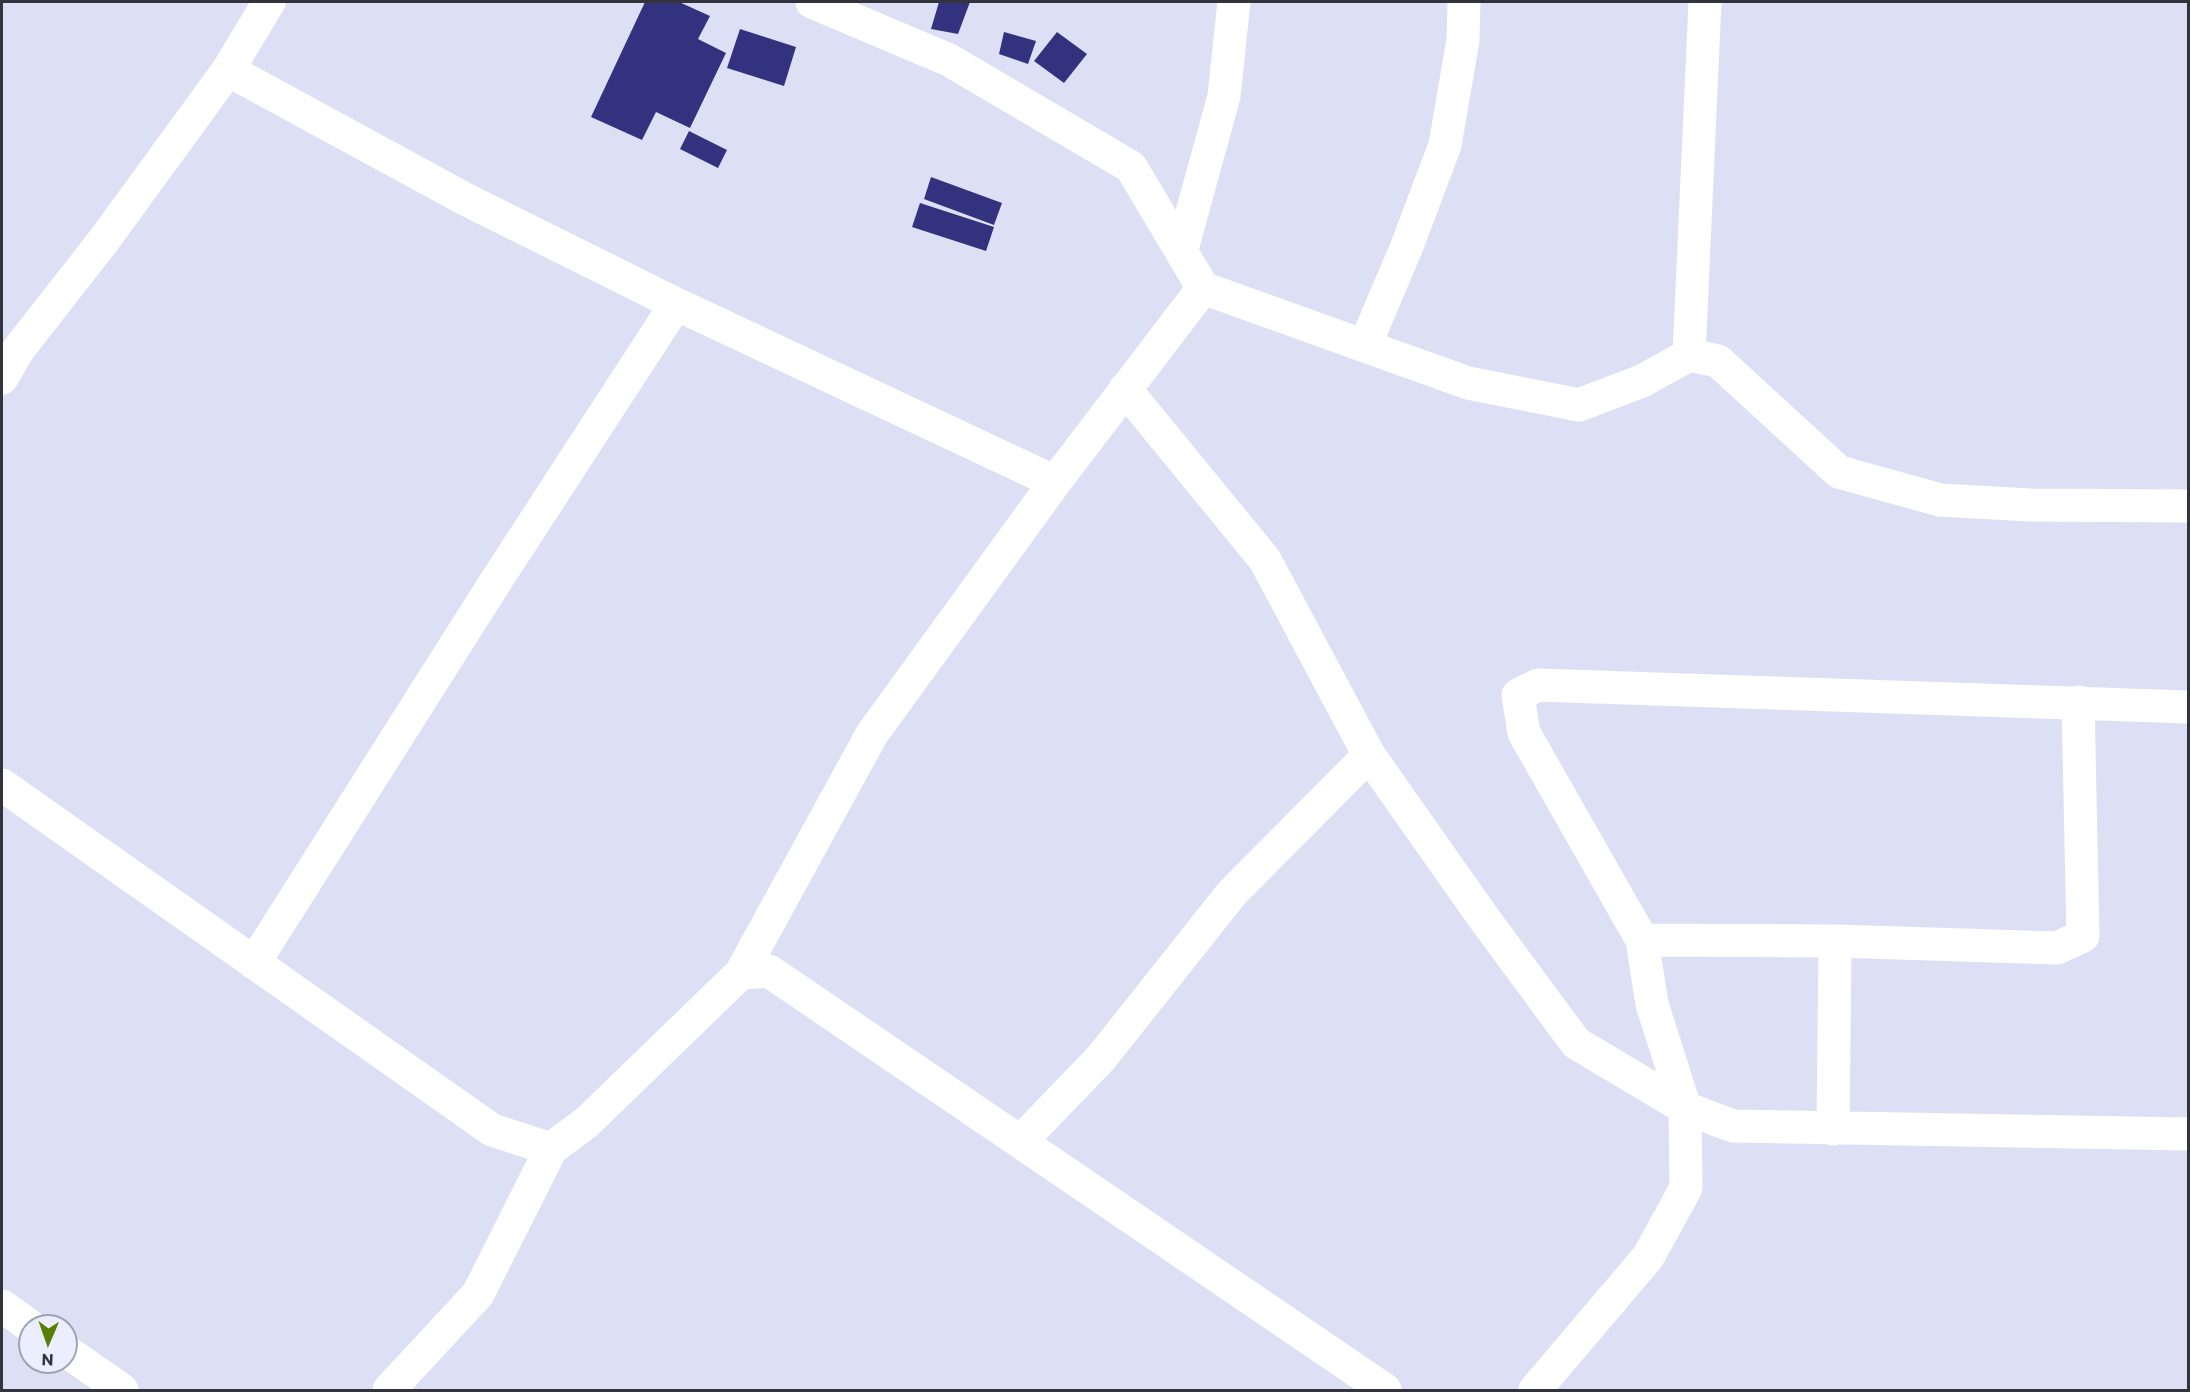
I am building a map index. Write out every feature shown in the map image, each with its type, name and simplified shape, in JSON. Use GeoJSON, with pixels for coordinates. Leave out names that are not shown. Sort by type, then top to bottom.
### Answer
{"type":"FeatureCollection","features":[{"type":"Feature","properties":{"kind":"street"},"geometry":{"type":"LineString","coordinates":[[2,378],[10,344],[104,240],[228,69],[269,2]]}},
{"type":"Feature","properties":{"kind":"street"},"geometry":{"type":"LineString","coordinates":[[812,2],[949,60],[1131,167],[1182,249],[1203,288],[1468,383],[1579,405],[1642,381],[1689,355],[1718,361],[1839,472],[1940,500],[2030,505],[2188,506]]}},
{"type":"Feature","properties":{"kind":"street"},"geometry":{"type":"LineString","coordinates":[[1182,249],[1224,96],[1233,2]]}},
{"type":"Feature","properties":{"kind":"street"},"geometry":{"type":"LineString","coordinates":[[1365,345],[1407,246],[1445,145],[1463,40],[1464,2]]}},
{"type":"Feature","properties":{"kind":"street"},"geometry":{"type":"LineString","coordinates":[[1689,355],[1705,2]]}},
{"type":"Feature","properties":{"kind":"street"},"geometry":{"type":"LineString","coordinates":[[228,69],[465,199],[676,304],[1055,482]]}},
{"type":"Feature","properties":{"kind":"street"},"geometry":{"type":"LineString","coordinates":[[388,1390],[478,1294],[550,1149],[587,1122],[741,973],[872,735],[1055,482],[1203,288]]}},
{"type":"Feature","properties":{"kind":"street"},"geometry":{"type":"LineString","coordinates":[[254,963],[676,304]]}},
{"type":"Feature","properties":{"kind":"street"},"geometry":{"type":"LineString","coordinates":[[1125,389],[1265,560],[1370,755],[1483,917],[1576,1043],[1685,1108],[1733,1126],[2188,1134]]}},
{"type":"Feature","properties":{"kind":"street"},"geometry":{"type":"LineString","coordinates":[[1535,1390],[1648,1257],[1686,1188],[1685,1108],[1652,1004],[1642,940],[1524,733],[1518,695],[1538,685],[2188,707]]}},
{"type":"Feature","properties":{"kind":"street"},"geometry":{"type":"LineString","coordinates":[[1642,940],[1835,941],[2057,948],[2083,936],[2078,702]]}},
{"type":"Feature","properties":{"kind":"street"},"geometry":{"type":"LineString","coordinates":[[1021,1141],[1101,1058],[1232,893],[1370,755]]}},
{"type":"Feature","properties":{"kind":"street"},"geometry":{"type":"LineString","coordinates":[[2,785],[492,1130],[550,1149]]}},
{"type":"Feature","properties":{"kind":"street"},"geometry":{"type":"LineString","coordinates":[[1833,1128],[1835,941]]}},
{"type":"Feature","properties":{"kind":"street"},"geometry":{"type":"LineString","coordinates":[[741,973],[769,971],[1385,1390]]}},
{"type":"Feature","properties":{"kind":"street"},"geometry":{"type":"LineString","coordinates":[[2,1306],[18,1317]]}},
{"type":"Feature","properties":{"kind":"street"},"geometry":{"type":"LineString","coordinates":[[78,1359],[122,1390]]}},
{"type":"Feature","properties":{"kind":"building"},"geometry":{"type":"Polygon","coordinates":[[[645,2],[679,2],[710,16],[698,39],[726,53],[690,128],[656,112],[642,140],[591,117],[645,2]]]}},
{"type":"Feature","properties":{"kind":"building"},"geometry":{"type":"Polygon","coordinates":[[[939,2],[970,2],[958,34],[931,29],[939,2]]]}},
{"type":"Feature","properties":{"kind":"building"},"geometry":{"type":"Polygon","coordinates":[[[740,29],[796,47],[784,86],[727,68],[740,29]]]}},
{"type":"Feature","properties":{"kind":"building"},"geometry":{"type":"Polygon","coordinates":[[[1004,32],[1036,41],[1028,64],[999,54],[1004,32]]]}},
{"type":"Feature","properties":{"kind":"building"},"geometry":{"type":"Polygon","coordinates":[[[1057,32],[1087,54],[1064,83],[1034,61],[1057,32]]]}},
{"type":"Feature","properties":{"kind":"building"},"geometry":{"type":"Polygon","coordinates":[[[689,131],[727,150],[718,168],[680,149],[689,131]]]}},
{"type":"Feature","properties":{"kind":"building"},"geometry":{"type":"Polygon","coordinates":[[[931,177],[1002,203],[994,225],[924,199],[931,177]]]}},
{"type":"Feature","properties":{"kind":"building"},"geometry":{"type":"Polygon","coordinates":[[[920,203],[994,227],[986,251],[912,227],[920,203]]]}}]}
